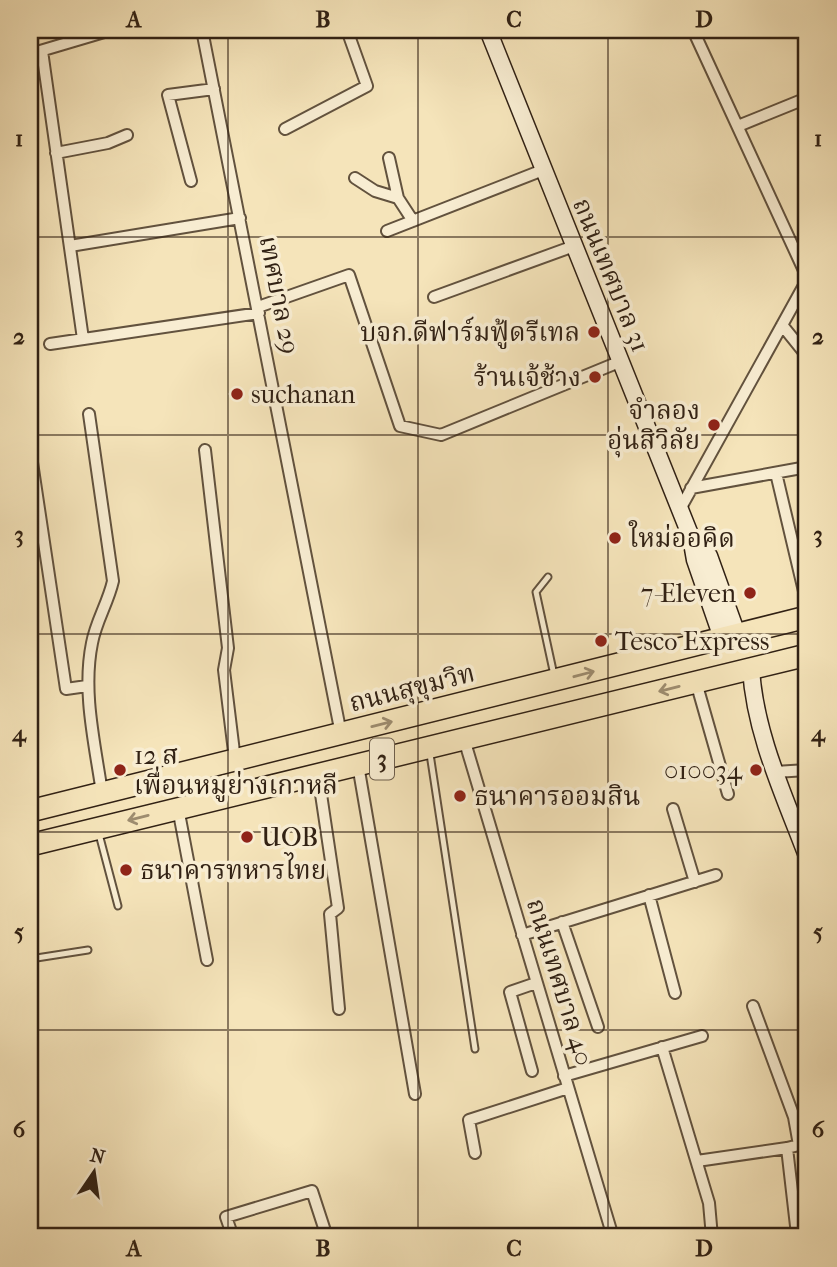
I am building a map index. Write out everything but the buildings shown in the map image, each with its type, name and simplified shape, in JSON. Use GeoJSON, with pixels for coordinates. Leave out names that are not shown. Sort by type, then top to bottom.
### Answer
{"type":"FeatureCollection","features":[{"type":"Feature","properties":{"kind":"highway","name":"ถนนสุขุมวิท"},"geometry":{"type":"LineString","coordinates":[[30,811],[807,617]]}},
{"type":"Feature","properties":{"kind":"highway"},"geometry":{"type":"LineString","coordinates":[[730,636],[743,671]]}},
{"type":"Feature","properties":{"kind":"highway","name":"3"},"geometry":{"type":"LineString","coordinates":[[30,845],[807,655]]}},
{"type":"Feature","properties":{"kind":"main road","name":"ถนนเทศบาล 31"},"geometry":{"type":"LineString","coordinates":[[488,30],[679,511],[691,537],[709,556],[730,636]]}},
{"type":"Feature","properties":{"kind":"main road"},"geometry":{"type":"LineString","coordinates":[[743,671],[775,772],[807,856]]}},
{"type":"Feature","properties":{"kind":"street"},"geometry":{"type":"LineString","coordinates":[[30,54],[111,30]]}},
{"type":"Feature","properties":{"kind":"street","name":"เทศบาล 29"},"geometry":{"type":"LineString","coordinates":[[202,30],[341,734]]}},
{"type":"Feature","properties":{"kind":"street"},"geometry":{"type":"LineString","coordinates":[[285,129],[367,86],[347,30]]}},
{"type":"Feature","properties":{"kind":"street"},"geometry":{"type":"LineString","coordinates":[[679,511],[807,279],[693,30]]}},
{"type":"Feature","properties":{"kind":"street"},"geometry":{"type":"LineString","coordinates":[[42,51],[83,339]]}},
{"type":"Feature","properties":{"kind":"street"},"geometry":{"type":"LineString","coordinates":[[191,181],[168,95],[214,89]]}},
{"type":"Feature","properties":{"kind":"street"},"geometry":{"type":"LineString","coordinates":[[738,126],[807,98]]}},
{"type":"Feature","properties":{"kind":"street"},"geometry":{"type":"LineString","coordinates":[[56,153],[108,143],[127,135]]}},
{"type":"Feature","properties":{"kind":"street"},"geometry":{"type":"LineString","coordinates":[[389,158],[398,198],[413,221]]}},
{"type":"Feature","properties":{"kind":"street"},"geometry":{"type":"LineString","coordinates":[[387,231],[544,170]]}},
{"type":"Feature","properties":{"kind":"street"},"geometry":{"type":"LineString","coordinates":[[355,178],[375,191],[398,198]]}},
{"type":"Feature","properties":{"kind":"street"},"geometry":{"type":"LineString","coordinates":[[70,246],[240,218]]}},
{"type":"Feature","properties":{"kind":"street"},"geometry":{"type":"LineString","coordinates":[[435,297],[574,246]]}},
{"type":"Feature","properties":{"kind":"street"},"geometry":{"type":"LineString","coordinates":[[50,344],[258,310],[349,275],[400,426],[441,435],[620,362]]}},
{"type":"Feature","properties":{"kind":"street"},"geometry":{"type":"LineString","coordinates":[[782,326],[807,356]]}},
{"type":"Feature","properties":{"kind":"street"},"geometry":{"type":"LineString","coordinates":[[89,414],[113,581],[110,596],[92,641],[87,686],[102,793]]}},
{"type":"Feature","properties":{"kind":"street"},"geometry":{"type":"LineString","coordinates":[[30,449],[66,689],[87,686]]}},
{"type":"Feature","properties":{"kind":"street"},"geometry":{"type":"LineString","coordinates":[[205,450],[228,648],[224,670],[235,760]]}},
{"type":"Feature","properties":{"kind":"street"},"geometry":{"type":"LineString","coordinates":[[691,488],[807,467]]}},
{"type":"Feature","properties":{"kind":"street"},"geometry":{"type":"LineString","coordinates":[[776,473],[807,604]]}},
{"type":"Feature","properties":{"kind":"street"},"geometry":{"type":"LineString","coordinates":[[696,682],[728,794]]}},
{"type":"Feature","properties":{"kind":"street","name":"ถนนเทศบาล 40"},"geometry":{"type":"LineString","coordinates":[[464,739],[613,1237]]}},
{"type":"Feature","properties":{"kind":"street"},"geometry":{"type":"LineString","coordinates":[[358,765],[415,1094]]}},
{"type":"Feature","properties":{"kind":"street"},"geometry":{"type":"LineString","coordinates":[[775,772],[807,769]]}},
{"type":"Feature","properties":{"kind":"street"},"geometry":{"type":"LineString","coordinates":[[318,774],[338,908],[330,914],[339,1009]]}},
{"type":"Feature","properties":{"kind":"street"},"geometry":{"type":"LineString","coordinates":[[178,808],[207,960]]}},
{"type":"Feature","properties":{"kind":"street"},"geometry":{"type":"LineString","coordinates":[[674,809],[695,881]]}},
{"type":"Feature","properties":{"kind":"street"},"geometry":{"type":"LineString","coordinates":[[522,934],[716,875]]}},
{"type":"Feature","properties":{"kind":"street"},"geometry":{"type":"LineString","coordinates":[[649,895],[675,993]]}},
{"type":"Feature","properties":{"kind":"street"},"geometry":{"type":"LineString","coordinates":[[562,922],[598,1027]]}},
{"type":"Feature","properties":{"kind":"street"},"geometry":{"type":"LineString","coordinates":[[532,1071],[510,992],[536,983]]}},
{"type":"Feature","properties":{"kind":"street"},"geometry":{"type":"LineString","coordinates":[[753,1006],[794,1117],[798,1145],[796,1226]]}},
{"type":"Feature","properties":{"kind":"street"},"geometry":{"type":"LineString","coordinates":[[564,1076],[702,1036]]}},
{"type":"Feature","properties":{"kind":"street"},"geometry":{"type":"LineString","coordinates":[[662,1047],[709,1203],[712,1237]]}},
{"type":"Feature","properties":{"kind":"street"},"geometry":{"type":"LineString","coordinates":[[475,1153],[469,1120],[568,1088]]}},
{"type":"Feature","properties":{"kind":"street"},"geometry":{"type":"LineString","coordinates":[[696,1161],[798,1145]]}},
{"type":"Feature","properties":{"kind":"street"},"geometry":{"type":"LineString","coordinates":[[233,1237],[226,1217],[312,1191],[327,1237]]}},
{"type":"Feature","properties":{"kind":"lane"},"geometry":{"type":"LineString","coordinates":[[548,577],[536,593],[555,681]]}},
{"type":"Feature","properties":{"kind":"lane"},"geometry":{"type":"LineString","coordinates":[[429,747],[475,1049]]}},
{"type":"Feature","properties":{"kind":"lane"},"geometry":{"type":"LineString","coordinates":[[97,828],[118,906]]}},
{"type":"Feature","properties":{"kind":"lane"},"geometry":{"type":"LineString","coordinates":[[30,959],[88,950]]}},
{"type":"Feature","properties":{"kind":"place","name":"บจก.ดีฟาร์มฟู้ดรีเทล"},"geometry":{"type":"Point","coordinates":[594,332]}},
{"type":"Feature","properties":{"kind":"place","name":"ร้านเจ้ช้าง"},"geometry":{"type":"Point","coordinates":[595,377]}},
{"type":"Feature","properties":{"kind":"place","name":"suchanan"},"geometry":{"type":"Point","coordinates":[237,394]}},
{"type":"Feature","properties":{"kind":"place","name":"จำลอง อุ่นสิวิลัย"},"geometry":{"type":"Point","coordinates":[714,425]}},
{"type":"Feature","properties":{"kind":"place","name":"ใหม่ออคิด"},"geometry":{"type":"Point","coordinates":[615,538]}},
{"type":"Feature","properties":{"kind":"place","name":"7-Eleven"},"geometry":{"type":"Point","coordinates":[750,593]}},
{"type":"Feature","properties":{"kind":"place","name":"Tesco Express"},"geometry":{"type":"Point","coordinates":[601,641]}},
{"type":"Feature","properties":{"kind":"place","name":"12 ส เพื่อนหมูย่างเกาหลี"},"geometry":{"type":"Point","coordinates":[120,770]}},
{"type":"Feature","properties":{"kind":"place","name":"010034"},"geometry":{"type":"Point","coordinates":[756,770]}},
{"type":"Feature","properties":{"kind":"place","name":"ธนาคารออมสิน"},"geometry":{"type":"Point","coordinates":[460,796]}},
{"type":"Feature","properties":{"kind":"place","name":"UOB"},"geometry":{"type":"Point","coordinates":[247,837]}},
{"type":"Feature","properties":{"kind":"place","name":"ธนาคารทหารไทย"},"geometry":{"type":"Point","coordinates":[126,870]}}]}
